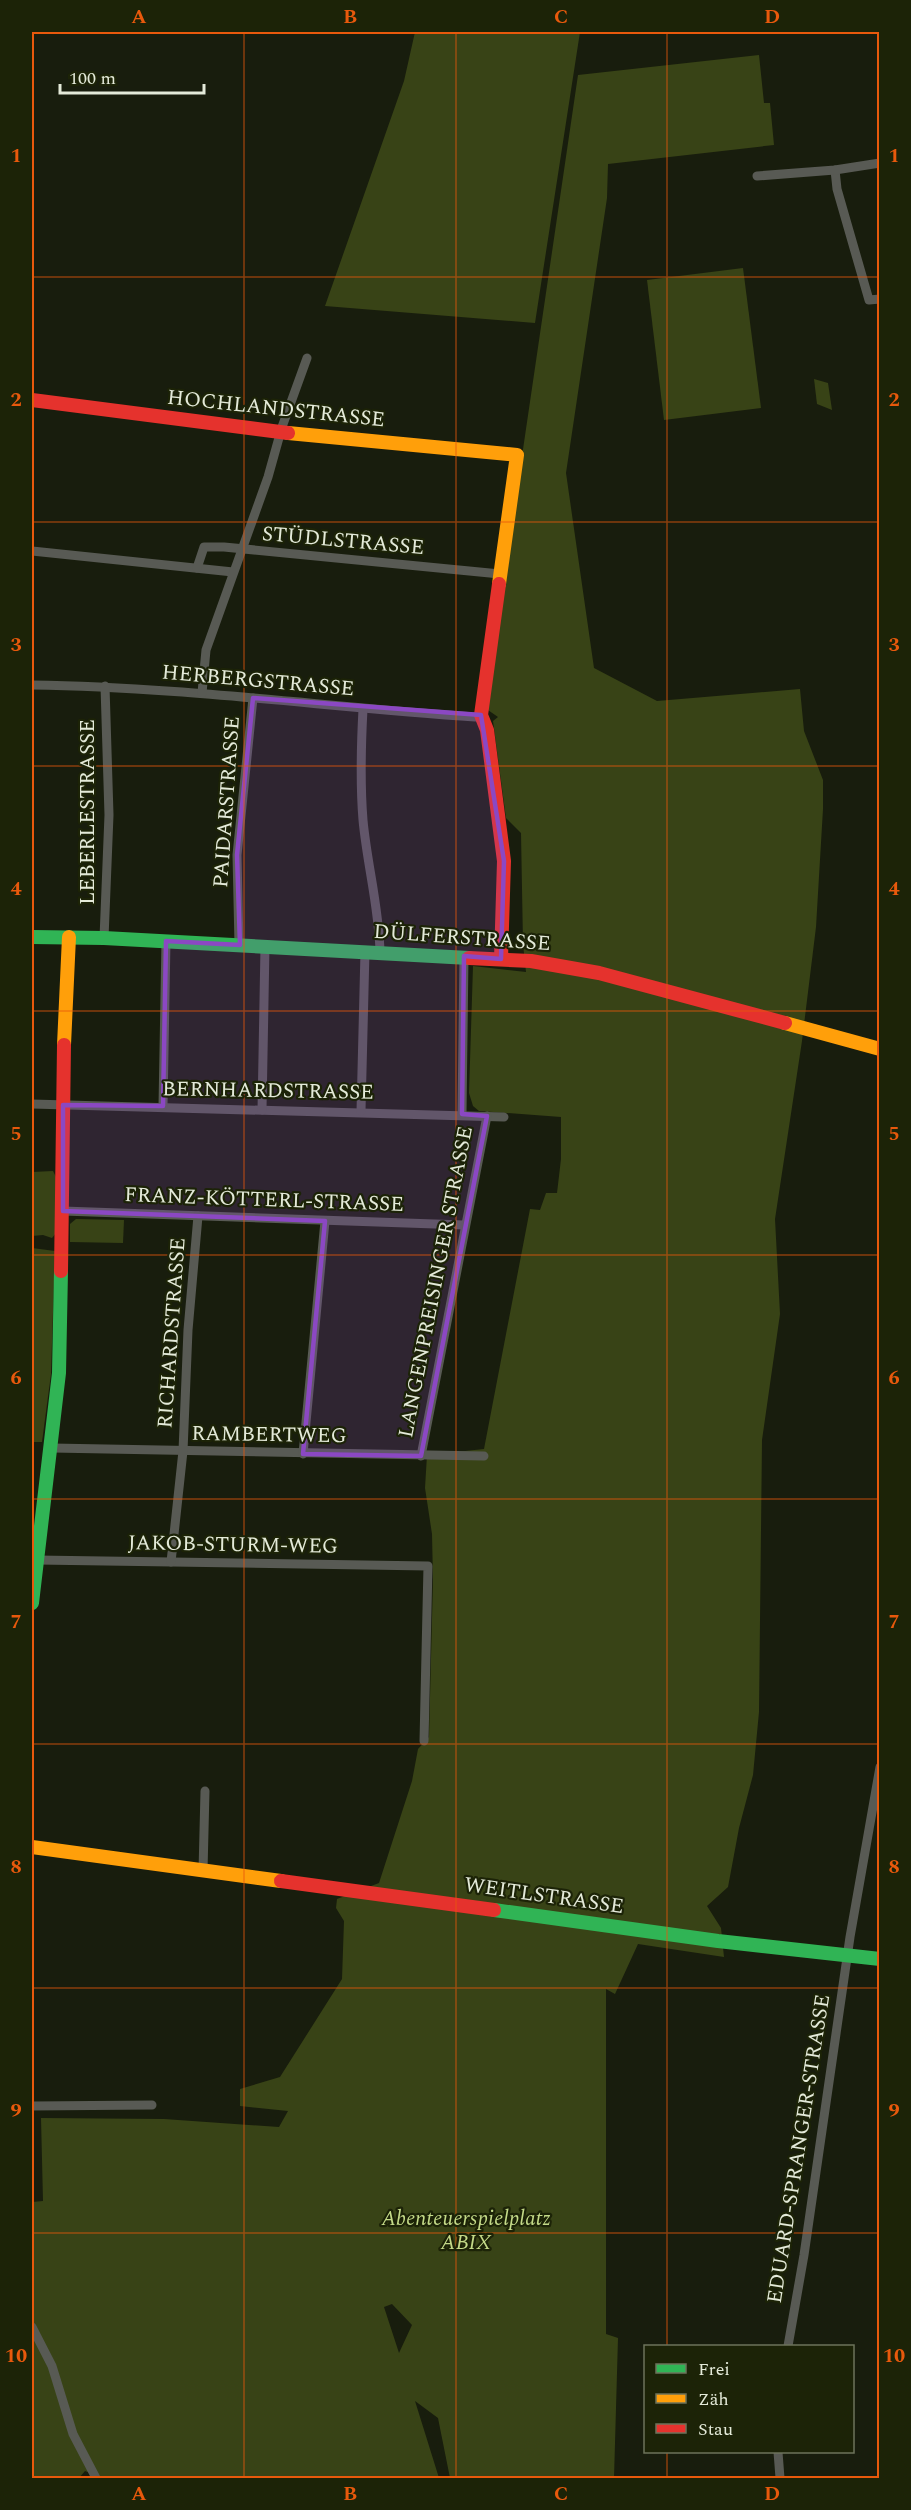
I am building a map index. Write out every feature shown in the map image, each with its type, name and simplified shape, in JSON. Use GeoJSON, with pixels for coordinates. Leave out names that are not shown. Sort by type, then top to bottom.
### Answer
{"type":"FeatureCollection","features":[{"type":"Feature","properties":{"kind":"street"},"geometry":{"type":"LineString","coordinates":[[758,176],[835,170],[879,163]]}},
{"type":"Feature","properties":{"kind":"street"},"geometry":{"type":"LineString","coordinates":[[835,170],[837,189],[869,300],[879,299]]}},
{"type":"Feature","properties":{"kind":"street"},"geometry":{"type":"LineString","coordinates":[[202,693],[206,650],[268,477],[307,358]]}},
{"type":"Feature","properties":{"kind":"street","name":"HOCHLANDSTRASSE"},"geometry":{"type":"LineString","coordinates":[[32,400],[281,432],[517,455],[500,574]]}},
{"type":"Feature","properties":{"kind":"street","name":"STÜDLSTRASSE"},"geometry":{"type":"LineString","coordinates":[[197,568],[204,547],[500,574]]}},
{"type":"Feature","properties":{"kind":"street"},"geometry":{"type":"LineString","coordinates":[[32,551],[233,572]]}},
{"type":"Feature","properties":{"kind":"street"},"geometry":{"type":"LineString","coordinates":[[500,574],[481,715],[487,730],[504,861],[501,958]]}},
{"type":"Feature","properties":{"kind":"street","name":"HERBERGSTRASSE"},"geometry":{"type":"LineString","coordinates":[[32,685],[105,686],[363,709],[475,717],[481,715]]}},
{"type":"Feature","properties":{"kind":"street","name":"LEBERLESTRASSE"},"geometry":{"type":"LineString","coordinates":[[104,938],[109,814],[105,686]]}},
{"type":"Feature","properties":{"kind":"street","name":"PAIDARSTRASSE"},"geometry":{"type":"LineString","coordinates":[[239,945],[237,855],[253,698]]}},
{"type":"Feature","properties":{"kind":"street"},"geometry":{"type":"LineString","coordinates":[[363,709],[361,764],[363,821],[378,908],[380,952]]}},
{"type":"Feature","properties":{"kind":"street","name":"DÜLFERSTRASSE"},"geometry":{"type":"LineString","coordinates":[[32,937],[104,938],[501,958],[599,973],[879,1050]]}},
{"type":"Feature","properties":{"kind":"street"},"geometry":{"type":"LineString","coordinates":[[32,1603],[59,1373],[65,988],[69,937]]}},
{"type":"Feature","properties":{"kind":"street"},"geometry":{"type":"LineString","coordinates":[[163,1106],[166,941]]}},
{"type":"Feature","properties":{"kind":"street"},"geometry":{"type":"LineString","coordinates":[[262,1110],[265,946]]}},
{"type":"Feature","properties":{"kind":"street"},"geometry":{"type":"LineString","coordinates":[[361,1112],[365,951]]}},
{"type":"Feature","properties":{"kind":"street","name":"LANGENPREISINGER STRASSE"},"geometry":{"type":"LineString","coordinates":[[462,1114],[464,956]]}},
{"type":"Feature","properties":{"kind":"street","name":"BERNHARDSTRASSE"},"geometry":{"type":"LineString","coordinates":[[32,1104],[462,1114],[504,1117]]}},
{"type":"Feature","properties":{"kind":"street","name":"LANGENPREISINGER STRASSE"},"geometry":{"type":"LineString","coordinates":[[421,1456],[464,1225],[487,1116]]}},
{"type":"Feature","properties":{"kind":"street","name":"FRANZ-KÖTTERL-STRASSE"},"geometry":{"type":"LineString","coordinates":[[63,1210],[464,1225]]}},
{"type":"Feature","properties":{"kind":"street","name":"RICHARDSTRASSE"},"geometry":{"type":"LineString","coordinates":[[171,1562],[183,1451],[188,1330],[198,1216]]}},
{"type":"Feature","properties":{"kind":"street"},"geometry":{"type":"LineString","coordinates":[[303,1454],[325,1221]]}},
{"type":"Feature","properties":{"kind":"street","name":"RAMBERTWEG"},"geometry":{"type":"LineString","coordinates":[[52,1448],[484,1456]]}},
{"type":"Feature","properties":{"kind":"street","name":"JAKOB-STURM-WEG"},"geometry":{"type":"LineString","coordinates":[[37,1560],[428,1566],[424,1741]]}},
{"type":"Feature","properties":{"kind":"street","name":"EDUARD-SPRANGER-STRASSE"},"geometry":{"type":"LineString","coordinates":[[788,2345],[847,1957],[879,1767]]}},
{"type":"Feature","properties":{"kind":"street"},"geometry":{"type":"LineString","coordinates":[[203,1871],[205,1791]]}},
{"type":"Feature","properties":{"kind":"street","name":"WEITLSTRASSE"},"geometry":{"type":"LineString","coordinates":[[32,1847],[847,1957],[879,1959]]}},
{"type":"Feature","properties":{"kind":"street"},"geometry":{"type":"LineString","coordinates":[[32,2106],[152,2105]]}},
{"type":"Feature","properties":{"kind":"street"},"geometry":{"type":"LineString","coordinates":[[32,2327],[52,2366],[73,2434],[96,2478]]}},
{"type":"Feature","properties":{"kind":"street"},"geometry":{"type":"LineString","coordinates":[[778,2453],[780,2478]]}},
{"type":"Feature","properties":{"kind":"highlighted area"},"geometry":{"type":"Polygon","coordinates":[[[253,698],[481,715],[504,861],[501,959],[464,956],[462,1114],[487,1116],[421,1456],[303,1454],[325,1221],[63,1211],[63,1105],[163,1106],[166,941],[240,945],[237,855],[253,698]]]}},
{"type":"Feature","properties":{"kind":"green space"},"geometry":{"type":"Polygon","coordinates":[[[415,32],[580,32],[535,323],[325,306],[404,81],[415,32]]]}},
{"type":"Feature","properties":{"kind":"green space","name":"Abenteuerspielplatz ABIX"},"geometry":{"type":"Polygon","coordinates":[[[759,55],[764,103],[770,103],[774,145],[608,164],[607,198],[566,473],[594,668],[657,701],[800,689],[804,731],[823,780],[816,927],[802,1041],[775,1219],[780,1314],[762,1440],[759,1712],[753,1775],[739,1828],[728,1887],[707,1906],[721,1928],[724,1957],[638,1944],[615,1994],[606,1989],[606,2334],[618,2338],[614,2478],[450,2478],[438,2418],[415,2401],[439,2478],[103,2478],[85,2471],[79,2478],[32,2478],[32,2202],[43,2201],[41,2118],[164,2119],[279,2127],[288,2111],[240,2106],[240,2089],[280,2077],[342,1979],[344,1921],[336,1908],[337,1899],[379,1883],[412,1781],[418,1749],[429,1737],[433,1580],[432,1534],[425,1488],[427,1455],[484,1449],[530,1209],[540,1210],[546,1193],[557,1193],[561,1159],[561,1117],[479,1111],[473,1106],[469,1093],[473,966],[526,972],[523,944],[521,833],[506,818],[493,721],[498,717],[485,708],[578,75],[759,55]],[[392,2304],[384,2307],[399,2353],[412,2325],[392,2304]]]}},
{"type":"Feature","properties":{"kind":"green space"},"geometry":{"type":"Polygon","coordinates":[[[743,268],[761,408],[664,420],[647,280],[743,268]]]}},
{"type":"Feature","properties":{"kind":"green space"},"geometry":{"type":"Polygon","coordinates":[[[814,379],[828,383],[832,410],[817,404],[814,379]]]}},
{"type":"Feature","properties":{"kind":"green space"},"geometry":{"type":"Polygon","coordinates":[[[53,1171],[57,1179],[56,1233],[52,1238],[43,1235],[32,1236],[32,1172],[53,1171]]]}},
{"type":"Feature","properties":{"kind":"green space"},"geometry":{"type":"Polygon","coordinates":[[[76,1219],[124,1220],[123,1243],[70,1242],[70,1224],[76,1219]]]}},
{"type":"Feature","properties":{"kind":"green space"},"geometry":{"type":"Polygon","coordinates":[[[32,1248],[55,1251],[51,1374],[42,1442],[32,1442],[32,1248]]]}},
{"type":"Feature","properties":{"kind":"traffic: fast"},"geometry":{"type":"LineString","coordinates":[[32,937],[104,938],[469,958]]}},
{"type":"Feature","properties":{"kind":"traffic: fast"},"geometry":{"type":"LineString","coordinates":[[32,1603],[59,1373],[61,1271]]}},
{"type":"Feature","properties":{"kind":"traffic: fast"},"geometry":{"type":"LineString","coordinates":[[494,1910],[718,1941],[880,1959]]}},
{"type":"Feature","properties":{"kind":"traffic: slow"},"geometry":{"type":"LineString","coordinates":[[288,433],[517,455],[499,584]]}},
{"type":"Feature","properties":{"kind":"traffic: slow"},"geometry":{"type":"LineString","coordinates":[[64,1045],[69,937]]}},
{"type":"Feature","properties":{"kind":"traffic: slow"},"geometry":{"type":"LineString","coordinates":[[785,1023],[880,1049]]}},
{"type":"Feature","properties":{"kind":"traffic: slow"},"geometry":{"type":"LineString","coordinates":[[32,1847],[281,1881]]}},
{"type":"Feature","properties":{"kind":"traffic: jam"},"geometry":{"type":"LineString","coordinates":[[32,400],[288,433]]}},
{"type":"Feature","properties":{"kind":"traffic: jam"},"geometry":{"type":"LineString","coordinates":[[499,584],[481,715],[487,730],[504,861],[501,959]]}},
{"type":"Feature","properties":{"kind":"traffic: jam"},"geometry":{"type":"LineString","coordinates":[[469,958],[531,961],[599,973],[785,1023]]}},
{"type":"Feature","properties":{"kind":"traffic: jam"},"geometry":{"type":"LineString","coordinates":[[61,1271],[64,1045]]}},
{"type":"Feature","properties":{"kind":"traffic: jam"},"geometry":{"type":"LineString","coordinates":[[281,1881],[494,1910]]}}]}
